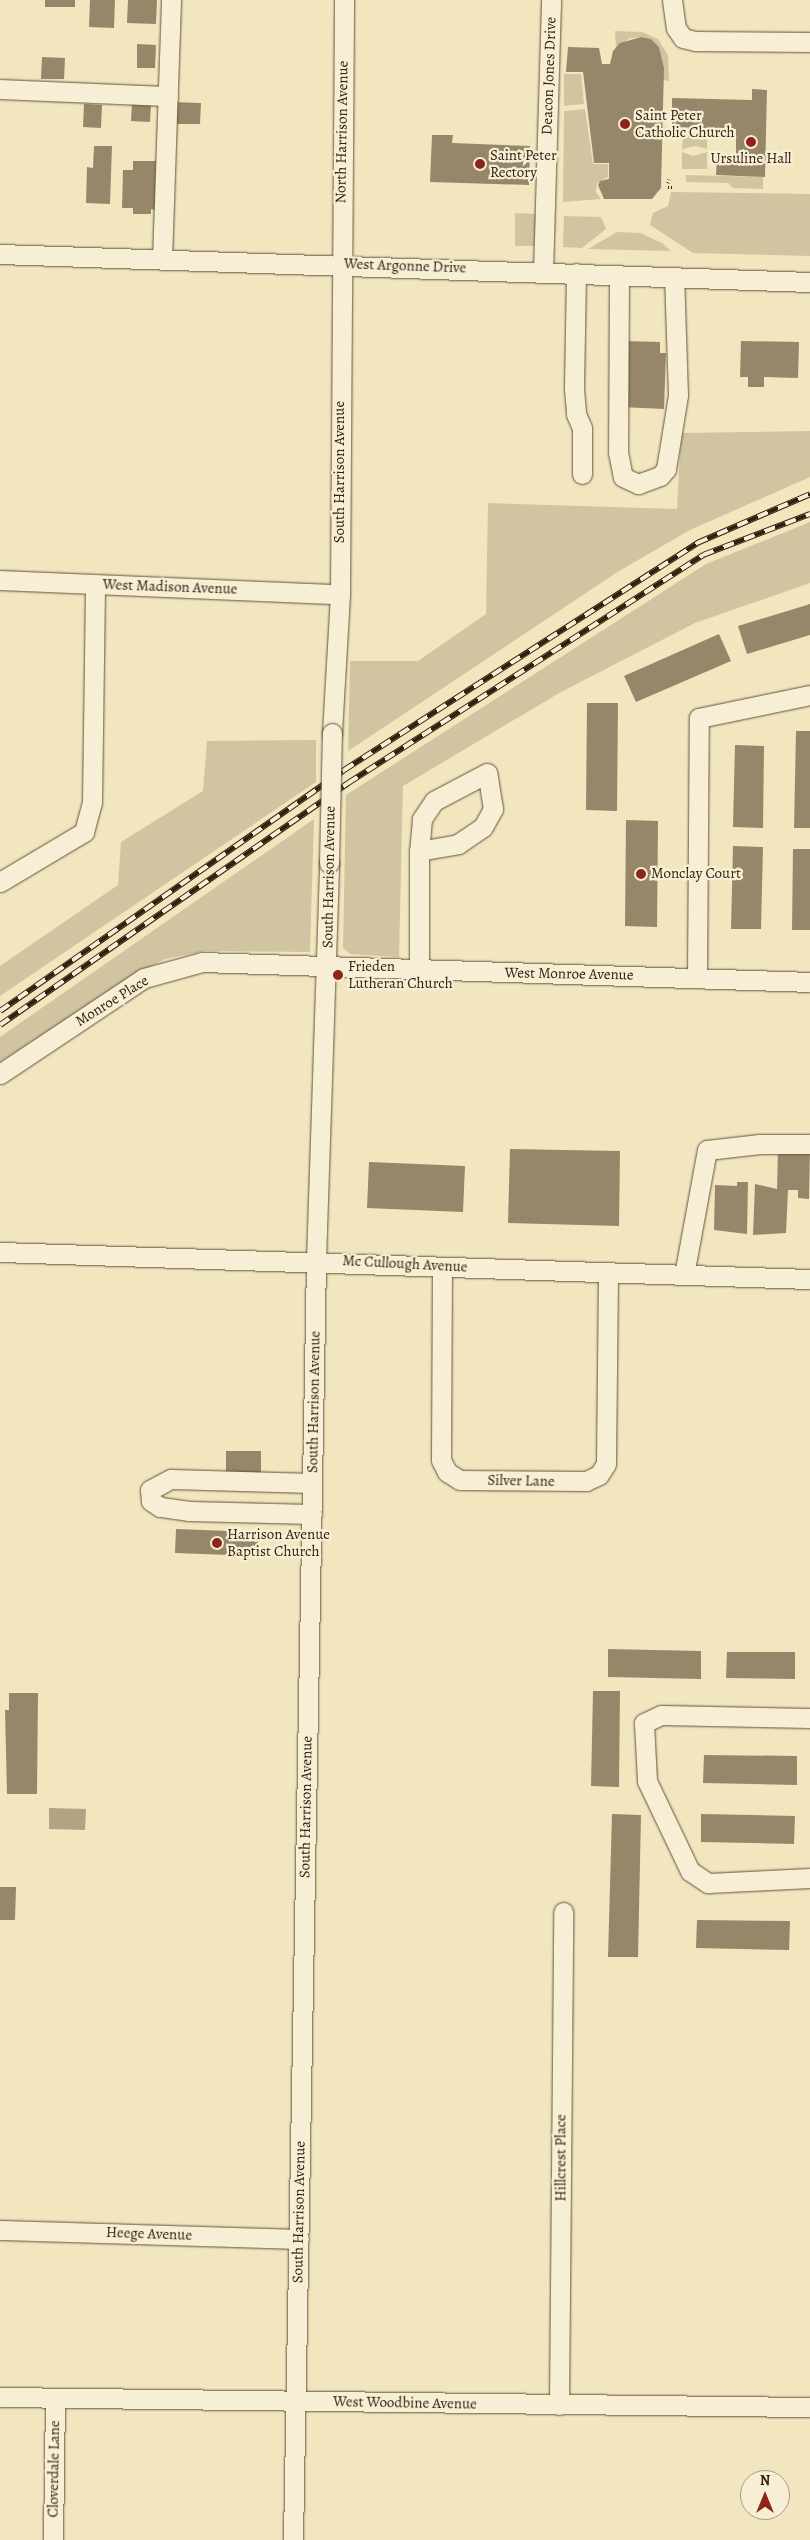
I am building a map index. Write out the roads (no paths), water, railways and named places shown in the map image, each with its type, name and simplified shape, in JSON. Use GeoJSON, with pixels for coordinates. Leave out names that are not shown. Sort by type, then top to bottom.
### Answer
{"type":"FeatureCollection","features":[{"type":"Feature","properties":{"kind":"street"},"geometry":{"type":"LineString","coordinates":[[162,259],[171,0]]}},
{"type":"Feature","properties":{"kind":"street","name":"North Harrison Avenue"},"geometry":{"type":"LineString","coordinates":[[340,264],[344,0]]}},
{"type":"Feature","properties":{"kind":"street","name":"Deacon Jones Drive"},"geometry":{"type":"LineString","coordinates":[[543,272],[551,0]]}},
{"type":"Feature","properties":{"kind":"street"},"geometry":{"type":"LineString","coordinates":[[672,0],[676,28],[683,38],[695,41],[810,42]]}},
{"type":"Feature","properties":{"kind":"street"},"geometry":{"type":"LineString","coordinates":[[0,89],[168,96]]}},
{"type":"Feature","properties":{"kind":"street","name":"West Argonne Drive"},"geometry":{"type":"LineString","coordinates":[[0,254],[340,264],[810,282]]}},
{"type":"Feature","properties":{"kind":"street","name":"South Harrison Avenue"},"geometry":{"type":"LineString","coordinates":[[293,2540],[316,1260],[327,968],[332,733],[340,594],[340,264]]}},
{"type":"Feature","properties":{"kind":"street"},"geometry":{"type":"LineString","coordinates":[[576,273],[574,389],[576,414],[582,428],[582,474]]}},
{"type":"Feature","properties":{"kind":"street"},"geometry":{"type":"LineString","coordinates":[[620,275],[618,452],[623,478],[638,484],[660,476],[667,463],[678,394],[674,277]]}},
{"type":"Feature","properties":{"kind":"street","name":"West Madison Avenue"},"geometry":{"type":"LineString","coordinates":[[0,580],[340,594]]}},
{"type":"Feature","properties":{"kind":"street"},"geometry":{"type":"LineString","coordinates":[[0,882],[84,832],[92,803],[95,584]]}},
{"type":"Feature","properties":{"kind":"street"},"geometry":{"type":"LineString","coordinates":[[697,977],[699,718],[810,695]]}},
{"type":"Feature","properties":{"kind":"street"},"geometry":{"type":"LineString","coordinates":[[419,851],[458,844],[483,827],[493,809],[487,773],[434,802],[422,820],[419,851],[419,970]]}},
{"type":"Feature","properties":{"kind":"street","name":"Monroe Place"},"geometry":{"type":"LineString","coordinates":[[0,1074],[144,978],[202,962],[327,968]]}},
{"type":"Feature","properties":{"kind":"street","name":"West Monroe Avenue"},"geometry":{"type":"LineString","coordinates":[[327,968],[697,977],[810,982]]}},
{"type":"Feature","properties":{"kind":"street"},"geometry":{"type":"LineString","coordinates":[[684,1275],[707,1150],[760,1144],[810,1144]]}},
{"type":"Feature","properties":{"kind":"street","name":"Mc Cullough Avenue"},"geometry":{"type":"LineString","coordinates":[[0,1252],[316,1260],[442,1267],[810,1280]]}},
{"type":"Feature","properties":{"kind":"street","name":"Silver Lane"},"geometry":{"type":"LineString","coordinates":[[442,1267],[441,1460],[447,1472],[460,1480],[586,1482],[599,1475],[606,1464],[608,1272]]}},
{"type":"Feature","properties":{"kind":"street"},"geometry":{"type":"LineString","coordinates":[[312,1483],[171,1479],[150,1490],[151,1501],[160,1507],[189,1511],[312,1514]]}},
{"type":"Feature","properties":{"kind":"street"},"geometry":{"type":"LineString","coordinates":[[810,1718],[661,1715],[644,1723],[647,1781],[690,1871],[708,1883],[810,1878]]}},
{"type":"Feature","properties":{"kind":"street","name":"Hillcrest Place"},"geometry":{"type":"LineString","coordinates":[[559,2405],[564,1912]]}},
{"type":"Feature","properties":{"kind":"street","name":"Heege Avenue"},"geometry":{"type":"LineString","coordinates":[[0,2230],[299,2239]]}},
{"type":"Feature","properties":{"kind":"street","name":"West Woodbine Avenue"},"geometry":{"type":"LineString","coordinates":[[0,2397],[810,2407]]}},
{"type":"Feature","properties":{"kind":"street","name":"Cloverdale Lane"},"geometry":{"type":"LineString","coordinates":[[53,2540],[55,2398]]}},
{"type":"Feature","properties":{"kind":"railway"},"geometry":{"type":"LineString","coordinates":[[0,1011],[344,770],[697,543],[810,494]]}},
{"type":"Feature","properties":{"kind":"railway"},"geometry":{"type":"LineString","coordinates":[[0,1025],[348,783],[703,555],[810,514]]}},
{"type":"Feature","properties":{"kind":"place","name":"Saint Peter Catholic Church"},"geometry":{"type":"Point","coordinates":[625,124]}},
{"type":"Feature","properties":{"kind":"place","name":"Ursuline Hall"},"geometry":{"type":"Point","coordinates":[751,142]}},
{"type":"Feature","properties":{"kind":"place","name":"Saint Peter Rectory"},"geometry":{"type":"Point","coordinates":[480,164]}},
{"type":"Feature","properties":{"kind":"place","name":"Monclay Court"},"geometry":{"type":"Point","coordinates":[641,874]}},
{"type":"Feature","properties":{"kind":"place","name":"Frieden Lutheran Church"},"geometry":{"type":"Point","coordinates":[338,975]}},
{"type":"Feature","properties":{"kind":"place","name":"Harrison Avenue Baptist Church"},"geometry":{"type":"Point","coordinates":[217,1543]}}]}
